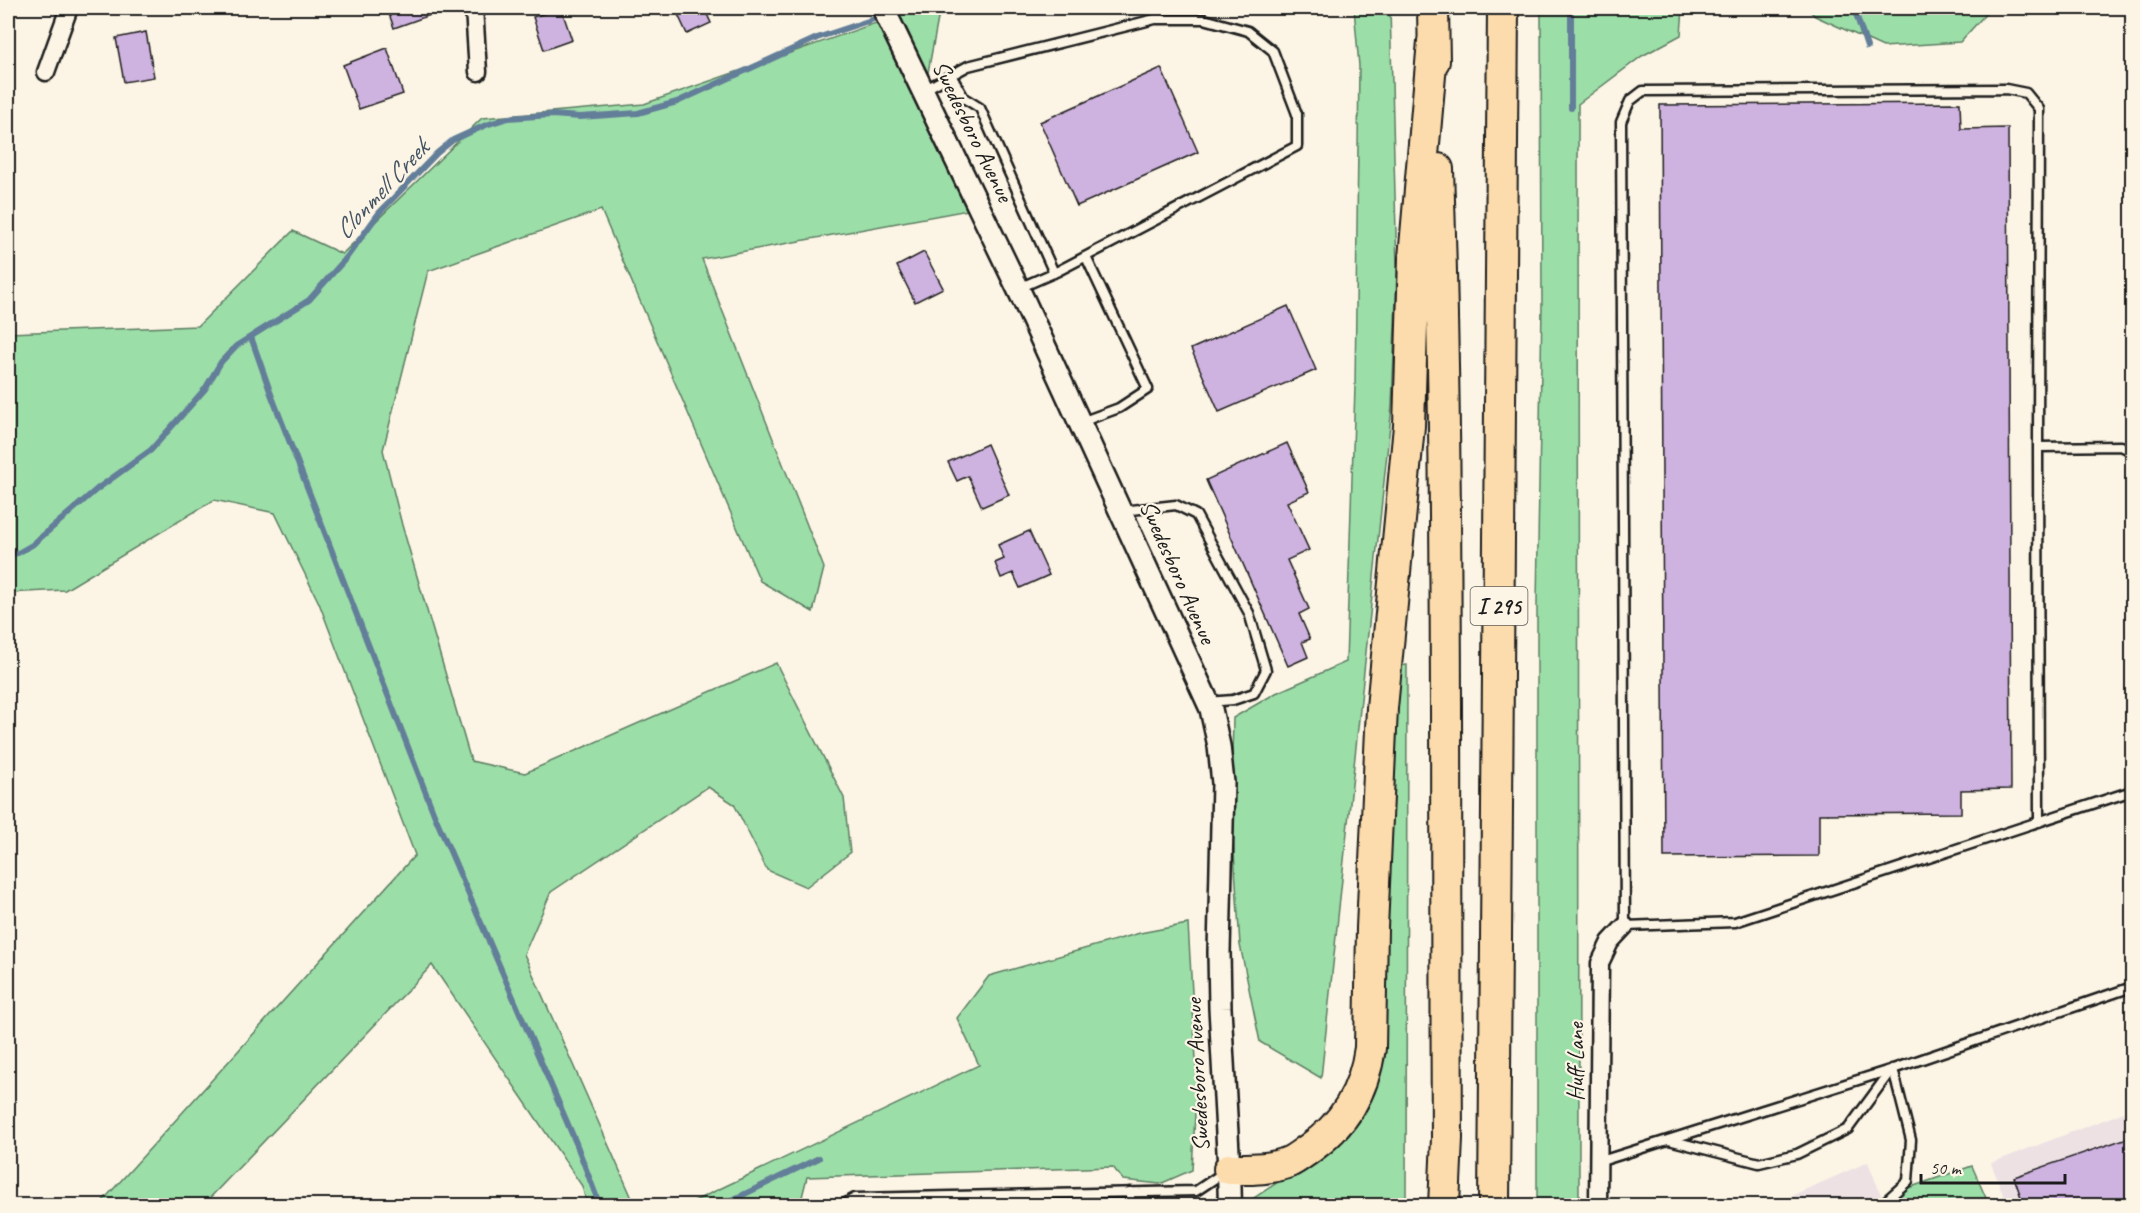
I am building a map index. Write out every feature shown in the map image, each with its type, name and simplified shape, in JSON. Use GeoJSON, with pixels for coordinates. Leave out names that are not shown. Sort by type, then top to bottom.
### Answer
{"type":"FeatureCollection","features":[{"type":"Feature","properties":{"kind":"highway","name":"I 295"},"geometry":{"type":"LineString","coordinates":[[1433,8],[1443,316],[1447,1138],[1444,1206]]}},
{"type":"Feature","properties":{"kind":"highway","name":"I 295"},"geometry":{"type":"LineString","coordinates":[[1494,1206],[1499,709],[1499,250],[1503,8]]}},
{"type":"Feature","properties":{"kind":"highway"},"geometry":{"type":"LineString","coordinates":[[1229,1169],[1263,1168],[1289,1162],[1325,1138],[1340,1123],[1352,1104],[1368,1063],[1382,708],[1409,426],[1414,258],[1433,42]]}},
{"type":"Feature","properties":{"kind":"main road","name":"Swedesboro Avenue"},"geometry":{"type":"LineString","coordinates":[[1229,1169],[1230,1206]]}},
{"type":"Feature","properties":{"kind":"street"},"geometry":{"type":"LineString","coordinates":[[46,72],[69,8]]}},
{"type":"Feature","properties":{"kind":"street"},"geometry":{"type":"LineString","coordinates":[[474,8],[478,72]]}},
{"type":"Feature","properties":{"kind":"street","name":"Swedesboro Avenue"},"geometry":{"type":"LineString","coordinates":[[883,8],[1080,422],[1208,702],[1216,728],[1223,783],[1219,974],[1229,1169]]}},
{"type":"Feature","properties":{"kind":"street","name":"Huff Lane"},"geometry":{"type":"LineString","coordinates":[[1598,1206],[1600,963],[1610,942],[1625,926]]}},
{"type":"Feature","properties":{"kind":"lane"},"geometry":{"type":"LineString","coordinates":[[923,90],[968,66],[1155,20],[1204,19],[1248,31],[1273,51],[1297,114],[1298,146],[1086,257],[1018,289]]}},
{"type":"Feature","properties":{"kind":"lane"},"geometry":{"type":"LineString","coordinates":[[951,75],[964,98],[980,108],[1054,273]]}},
{"type":"Feature","properties":{"kind":"lane"},"geometry":{"type":"LineString","coordinates":[[2039,822],[2039,109],[2026,93],[2006,89],[1642,91],[1630,101],[1621,122],[1625,926],[1735,922],[2039,822],[2133,791]]}},
{"type":"Feature","properties":{"kind":"lane"},"geometry":{"type":"LineString","coordinates":[[1080,422],[1119,408],[1148,389],[1086,257]]}},
{"type":"Feature","properties":{"kind":"lane"},"geometry":{"type":"LineString","coordinates":[[2038,447],[2121,446],[2133,451]]}},
{"type":"Feature","properties":{"kind":"lane"},"geometry":{"type":"LineString","coordinates":[[1120,512],[1176,505],[1196,515],[1249,613],[1266,669],[1254,693],[1233,700],[1208,702]]}},
{"type":"Feature","properties":{"kind":"lane"},"geometry":{"type":"LineString","coordinates":[[1598,1162],[1893,1069],[2133,987]]}},
{"type":"Feature","properties":{"kind":"lane"},"geometry":{"type":"LineString","coordinates":[[1668,1140],[1759,1163],[1797,1154],[1848,1129],[1893,1069]]}},
{"type":"Feature","properties":{"kind":"lane"},"geometry":{"type":"LineString","coordinates":[[1880,1206],[1908,1180],[1911,1140],[1893,1069]]}},
{"type":"Feature","properties":{"kind":"lane"},"geometry":{"type":"LineString","coordinates":[[840,1206],[855,1198],[870,1202],[1196,1191],[1229,1169]]}},
{"type":"Feature","properties":{"kind":"lane"},"geometry":{"type":"LineString","coordinates":[[1130,1192],[1130,1206]]}},
{"type":"Feature","properties":{"kind":"shaded area"},"geometry":{"type":"Polygon","coordinates":[[[2132,1109],[2132,1205],[2007,1205],[1991,1163],[2132,1109]]]}},
{"type":"Feature","properties":{"kind":"shaded area"},"geometry":{"type":"Polygon","coordinates":[[[1868,1162],[1885,1205],[1768,1206],[1868,1162]]]}},
{"type":"Feature","properties":{"kind":"green space"},"geometry":{"type":"Polygon","coordinates":[[[888,8],[940,8],[921,110],[968,210],[702,259],[824,568],[813,612],[760,581],[601,210],[428,271],[383,450],[402,525],[471,761],[525,773],[776,663],[844,798],[850,853],[806,887],[767,870],[734,804],[708,787],[551,892],[524,954],[635,1205],[587,1205],[582,1186],[432,965],[203,1205],[99,1205],[415,855],[319,603],[275,513],[214,500],[65,590],[8,593],[8,333],[198,326],[293,231],[342,254],[482,118],[644,104],[879,22],[888,8]]]}},
{"type":"Feature","properties":{"kind":"green space"},"geometry":{"type":"Polygon","coordinates":[[[1354,8],[1390,8],[1397,270],[1392,406],[1321,1078],[1260,1042],[1240,945],[1231,806],[1233,718],[1276,693],[1346,662],[1355,387],[1359,66],[1354,8]]]}},
{"type":"Feature","properties":{"kind":"green space"},"geometry":{"type":"Polygon","coordinates":[[[1541,8],[1683,8],[1681,35],[1642,56],[1578,104],[1579,1206],[1537,1205],[1537,603],[1542,306],[1541,8]]]}},
{"type":"Feature","properties":{"kind":"green space"},"geometry":{"type":"Polygon","coordinates":[[[1807,8],[1991,8],[1960,42],[1883,47],[1815,16],[1807,8]]]}},
{"type":"Feature","properties":{"kind":"green space"},"geometry":{"type":"Polygon","coordinates":[[[1407,665],[1406,1205],[1245,1206],[1314,1158],[1369,1099],[1392,666],[1407,665]]]}},
{"type":"Feature","properties":{"kind":"green space"},"geometry":{"type":"Polygon","coordinates":[[[1188,924],[1197,1077],[1192,1170],[1160,1184],[1123,1180],[1113,1167],[807,1177],[800,1205],[686,1205],[979,1065],[957,1018],[989,976],[1140,933],[1188,924]]]}},
{"type":"Feature","properties":{"kind":"green space"},"geometry":{"type":"Polygon","coordinates":[[[1972,1166],[1989,1205],[1885,1205],[1882,1197],[1972,1166]]]}},
{"type":"Feature","properties":{"kind":"building"},"geometry":{"type":"Polygon","coordinates":[[[387,8],[444,8],[444,10],[394,28],[387,8]]]}},
{"type":"Feature","properties":{"kind":"building"},"geometry":{"type":"Polygon","coordinates":[[[561,8],[572,40],[544,50],[533,17],[561,8]]]}},
{"type":"Feature","properties":{"kind":"building"},"geometry":{"type":"Polygon","coordinates":[[[675,8],[704,8],[711,23],[687,34],[675,8]]]}},
{"type":"Feature","properties":{"kind":"building"},"geometry":{"type":"Polygon","coordinates":[[[146,32],[154,77],[124,82],[116,38],[146,32]]]}},
{"type":"Feature","properties":{"kind":"building"},"geometry":{"type":"Polygon","coordinates":[[[387,48],[403,94],[359,109],[343,65],[387,48]]]}},
{"type":"Feature","properties":{"kind":"building"},"geometry":{"type":"Polygon","coordinates":[[[1161,68],[1198,152],[1077,206],[1040,122],[1161,68]]]}},
{"type":"Feature","properties":{"kind":"building"},"geometry":{"type":"Polygon","coordinates":[[[1960,103],[1961,129],[2008,128],[2011,789],[1961,790],[1961,813],[1819,814],[1819,856],[1664,857],[1660,105],[1960,103]]]}},
{"type":"Feature","properties":{"kind":"building"},"geometry":{"type":"Polygon","coordinates":[[[924,252],[943,288],[915,302],[897,266],[924,252]]]}},
{"type":"Feature","properties":{"kind":"building"},"geometry":{"type":"Polygon","coordinates":[[[1288,306],[1316,370],[1219,412],[1191,349],[1288,306]]]}},
{"type":"Feature","properties":{"kind":"building"},"geometry":{"type":"Polygon","coordinates":[[[1287,443],[1309,492],[1287,502],[1309,550],[1287,560],[1309,609],[1299,614],[1310,639],[1302,642],[1308,657],[1288,666],[1206,480],[1287,443]]]}},
{"type":"Feature","properties":{"kind":"building"},"geometry":{"type":"Polygon","coordinates":[[[987,444],[1009,495],[982,507],[968,476],[957,481],[948,462],[987,444]]]}},
{"type":"Feature","properties":{"kind":"building"},"geometry":{"type":"Polygon","coordinates":[[[1029,531],[1049,575],[1020,588],[1013,573],[1001,578],[995,563],[1004,559],[998,545],[1029,531]]]}},
{"type":"Feature","properties":{"kind":"building"},"geometry":{"type":"Polygon","coordinates":[[[2133,1136],[2133,1206],[2024,1206],[2014,1177],[2133,1136]]]}},
{"type":"Feature","properties":{"kind":"waterway"},"geometry":{"type":"LineString","coordinates":[[1571,8],[1571,108]]}},
{"type":"Feature","properties":{"kind":"waterway"},"geometry":{"type":"LineString","coordinates":[[1854,8],[1867,47]]}},
{"type":"Feature","properties":{"kind":"waterway","name":"Clonmell Creek"},"geometry":{"type":"LineString","coordinates":[[8,554],[18,553],[32,545],[97,489],[151,450],[205,389],[221,362],[236,346],[309,300],[347,257],[379,213],[437,153],[453,140],[508,118],[638,113],[677,102],[817,38],[874,19]]}},
{"type":"Feature","properties":{"kind":"waterway"},"geometry":{"type":"LineString","coordinates":[[251,337],[434,814],[576,1143],[600,1206]]}},
{"type":"Feature","properties":{"kind":"waterway"},"geometry":{"type":"LineString","coordinates":[[720,1206],[819,1158]]}}]}
